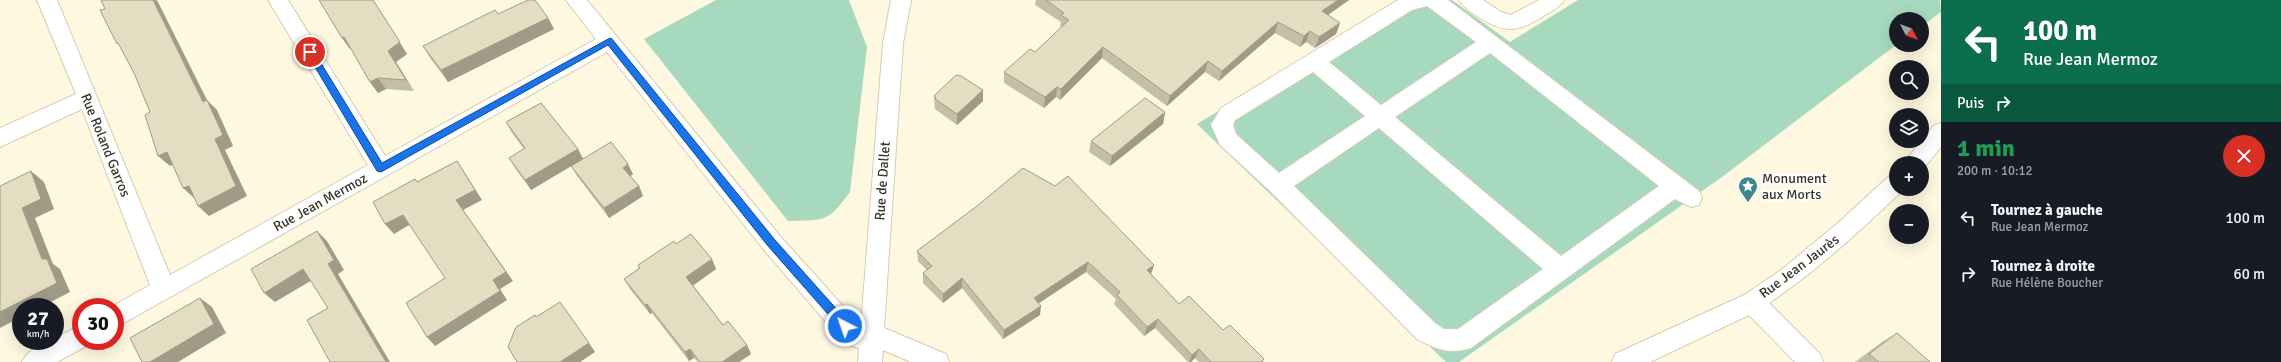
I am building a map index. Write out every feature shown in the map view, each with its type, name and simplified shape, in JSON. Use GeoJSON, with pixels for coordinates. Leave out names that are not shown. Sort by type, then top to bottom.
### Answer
{"type":"FeatureCollection","features":[{"type":"Feature","properties":{"kind":"street","name":"Rue Roland Garros"},"geometry":{"type":"LineString","coordinates":[[47,0],[164,290]]}},
{"type":"Feature","properties":{"kind":"street"},"geometry":{"type":"LineString","coordinates":[[278,0],[381,168]]}},
{"type":"Feature","properties":{"kind":"street"},"geometry":{"type":"LineString","coordinates":[[576,0],[801,276],[854,336],[889,340],[937,362]]}},
{"type":"Feature","properties":{"kind":"street","name":"Rue de Dallet"},"geometry":{"type":"LineString","coordinates":[[870,362],[893,43],[901,0]]}},
{"type":"Feature","properties":{"kind":"street"},"geometry":{"type":"LineString","coordinates":[[1424,0],[1410,2],[1315,62],[1228,114],[1222,125],[1228,139],[1278,185],[1426,331],[1441,340],[1462,340],[1560,269],[1684,192],[1441,5],[1431,0]]}},
{"type":"Feature","properties":{"kind":"street"},"geometry":{"type":"LineString","coordinates":[[1470,0],[1497,20],[1509,25],[1522,20],[1554,0]]}},
{"type":"Feature","properties":{"kind":"street","name":"Rue Jean Mermoz"},"geometry":{"type":"LineString","coordinates":[[124,312],[610,41]]}},
{"type":"Feature","properties":{"kind":"street"},"geometry":{"type":"LineString","coordinates":[[1278,185],[1490,43]]}},
{"type":"Feature","properties":{"kind":"street"},"geometry":{"type":"LineString","coordinates":[[1315,62],[1560,269]]}},
{"type":"Feature","properties":{"kind":"street"},"geometry":{"type":"LineString","coordinates":[[0,138],[87,98]]}},
{"type":"Feature","properties":{"kind":"street"},"geometry":{"type":"LineString","coordinates":[[1921,156],[1941,132]]}},
{"type":"Feature","properties":{"kind":"street","name":"Rue Jean Jaurès"},"geometry":{"type":"LineString","coordinates":[[1624,362],[1752,302],[1789,277],[1846,230],[1889,190]]}},
{"type":"Feature","properties":{"kind":"street"},"geometry":{"type":"LineString","coordinates":[[1752,302],[1810,362]]}},
{"type":"Feature","properties":{"kind":"street"},"geometry":{"type":"LineString","coordinates":[[34,362],[72,341]]}},
{"type":"Feature","properties":{"kind":"green space"},"geometry":{"type":"Polygon","coordinates":[[[716,0],[849,0],[867,47],[850,192],[830,215],[818,220],[788,221],[644,39],[716,0]]]}},
{"type":"Feature","properties":{"kind":"green space"},"geometry":{"type":"Polygon","coordinates":[[[1400,0],[1452,0],[1510,42],[1578,0],[1940,0],[1941,12],[1929,21],[1929,12],[1889,12],[1889,50],[1722,177],[1459,362],[1446,362],[1197,124],[1400,0]]]}},
{"type":"Feature","properties":{"kind":"building"},"geometry":{"type":"Polygon","coordinates":[[[101,0],[153,0],[203,102],[207,100],[223,135],[215,139],[236,186],[198,206],[189,186],[183,188],[167,152],[158,156],[145,115],[150,112],[134,73],[100,10],[105,9],[101,0]]]}},
{"type":"Feature","properties":{"kind":"building"},"geometry":{"type":"Polygon","coordinates":[[[319,0],[373,0],[400,42],[388,51],[406,80],[378,78],[370,82],[344,37],[342,38],[319,0]]]}},
{"type":"Feature","properties":{"kind":"building"},"geometry":{"type":"Polygon","coordinates":[[[528,0],[535,0],[548,18],[441,70],[423,46],[495,10],[498,14],[528,0]]]}},
{"type":"Feature","properties":{"kind":"building"},"geometry":{"type":"Polygon","coordinates":[[[1046,0],[1338,0],[1322,11],[1340,23],[1319,37],[1310,31],[1304,36],[1278,22],[1222,71],[1208,61],[1170,96],[1103,47],[1061,89],[1057,87],[1045,97],[1004,72],[1030,49],[1035,52],[1069,20],[1061,15],[1064,13],[1046,0]]]}},
{"type":"Feature","properties":{"kind":"building"},"geometry":{"type":"Polygon","coordinates":[[[956,75],[961,76],[983,90],[957,114],[935,99],[936,98],[934,96],[956,75]]]}},
{"type":"Feature","properties":{"kind":"building"},"geometry":{"type":"Polygon","coordinates":[[[1145,98],[1165,112],[1112,156],[1091,141],[1145,98]]]}},
{"type":"Feature","properties":{"kind":"building"},"geometry":{"type":"Polygon","coordinates":[[[541,103],[578,149],[525,180],[509,158],[525,148],[506,122],[541,103]]]}},
{"type":"Feature","properties":{"kind":"building"},"geometry":{"type":"Polygon","coordinates":[[[611,142],[628,164],[623,168],[639,186],[604,208],[571,166],[611,142]]]}},
{"type":"Feature","properties":{"kind":"building"},"geometry":{"type":"Polygon","coordinates":[[[457,161],[475,190],[456,200],[506,272],[493,280],[500,291],[427,337],[406,303],[445,278],[403,215],[385,224],[373,202],[415,179],[417,182],[457,161]]]}},
{"type":"Feature","properties":{"kind":"building"},"geometry":{"type":"Polygon","coordinates":[[[1023,168],[1055,186],[1068,176],[1154,265],[1147,270],[1179,304],[1189,296],[1223,330],[1230,325],[1264,359],[1261,362],[1211,362],[1199,349],[1192,355],[1158,319],[1147,327],[1117,295],[1120,292],[1088,262],[1034,298],[1041,306],[1004,330],[962,278],[943,294],[923,273],[932,266],[917,251],[977,206],[1023,168]]]}},
{"type":"Feature","properties":{"kind":"building"},"geometry":{"type":"Polygon","coordinates":[[[31,171],[41,199],[22,208],[42,259],[47,259],[57,283],[28,298],[12,298],[12,306],[0,312],[0,186],[31,171]]]}},
{"type":"Feature","properties":{"kind":"building"},"geometry":{"type":"Polygon","coordinates":[[[317,231],[334,260],[328,264],[386,362],[330,362],[307,320],[328,308],[303,269],[264,293],[251,269],[317,231]]]}},
{"type":"Feature","properties":{"kind":"building"},"geometry":{"type":"Polygon","coordinates":[[[691,234],[712,259],[686,277],[723,325],[728,321],[747,345],[722,362],[700,362],[690,349],[685,352],[647,304],[645,305],[624,279],[640,268],[638,265],[674,241],[676,244],[691,234]]]}},
{"type":"Feature","properties":{"kind":"building"},"geometry":{"type":"Polygon","coordinates":[[[200,298],[214,324],[150,362],[142,362],[130,338],[200,298]]]}},
{"type":"Feature","properties":{"kind":"building"},"geometry":{"type":"Polygon","coordinates":[[[560,302],[589,343],[560,362],[517,362],[508,347],[516,327],[560,302]]]}},
{"type":"Feature","properties":{"kind":"building"},"geometry":{"type":"Polygon","coordinates":[[[1897,333],[1930,362],[1879,362],[1869,354],[1897,333]]]}},
{"type":"Feature","properties":{"kind":"place","name":"Monument aux Morts"},"geometry":{"type":"Point","coordinates":[1748,203]}},
{"type":"Feature","properties":{"kind":"route"},"geometry":{"type":"LineString","coordinates":[[310,52],[381,168],[610,41],[772,243],[845,326]]}}]}
